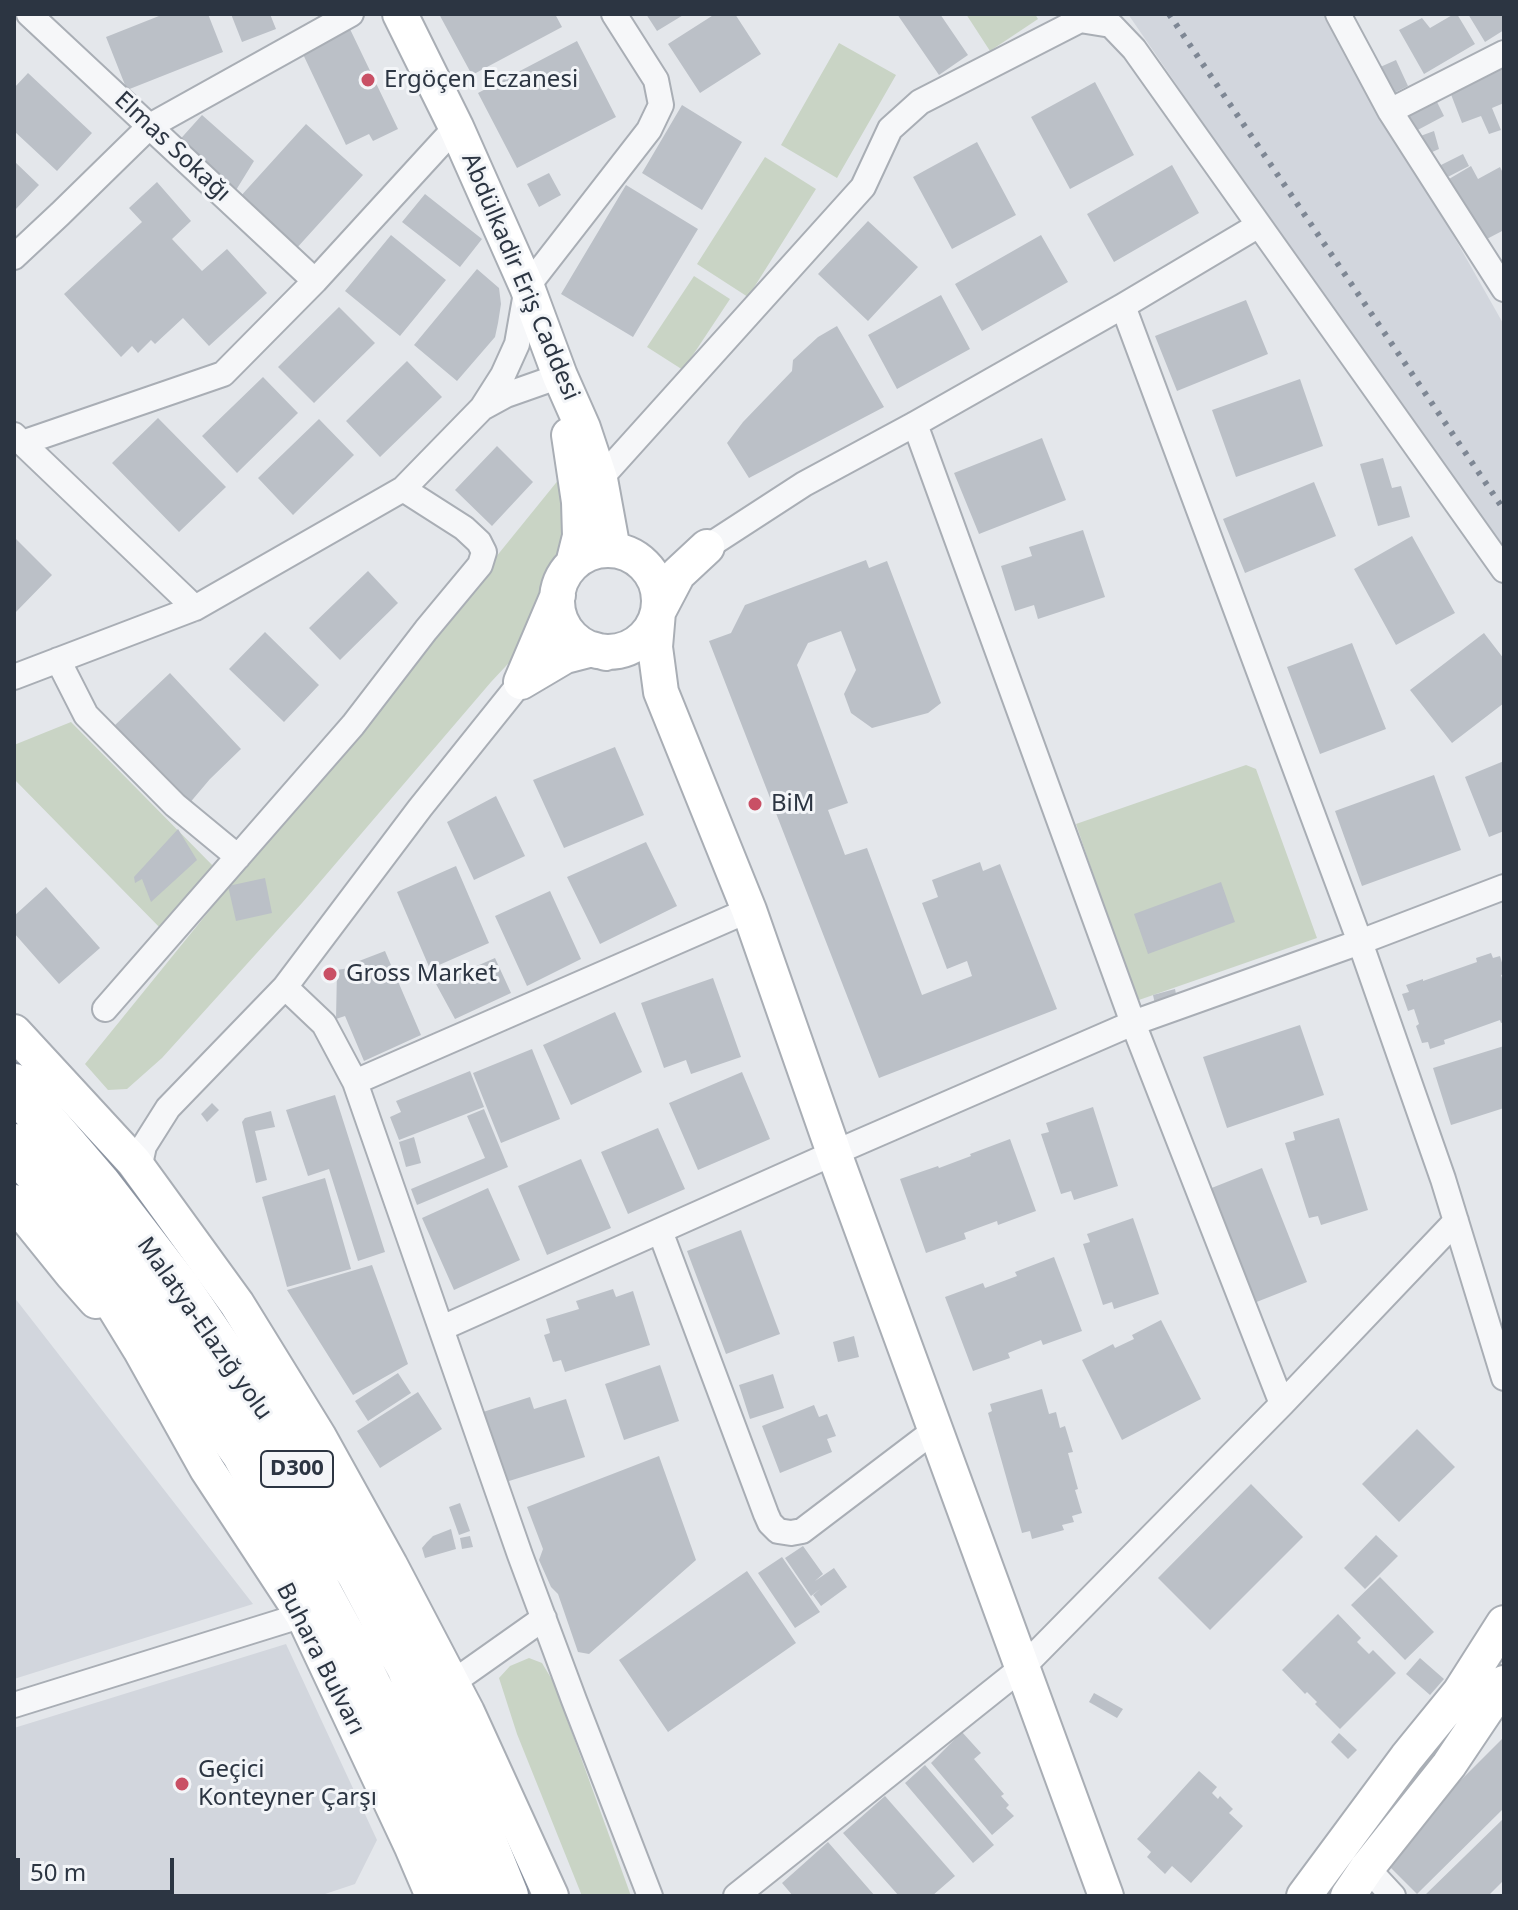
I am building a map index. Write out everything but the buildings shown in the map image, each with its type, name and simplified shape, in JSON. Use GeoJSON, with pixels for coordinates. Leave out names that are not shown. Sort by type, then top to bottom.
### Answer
{"type":"FeatureCollection","features":[{"type":"Feature","properties":{"kind":"highway","name":"Malatya-Elazığ yolu"},"geometry":{"type":"LineString","coordinates":[[14,1086],[98,1184],[161,1265],[272,1426],[359,1573],[409,1667],[506,1896]]}},
{"type":"Feature","properties":{"kind":"highway","name":"Malatya-Elazığ yolu"},"geometry":{"type":"LineString","coordinates":[[17,1149],[92,1238],[244,1453],[400,1747],[463,1896]]}},
{"type":"Feature","properties":{"kind":"main road","name":"Abdülkadir Eriş Caddesi"},"geometry":{"type":"LineString","coordinates":[[400,14],[456,127],[527,287],[583,428],[622,552]]}},
{"type":"Feature","properties":{"kind":"main road"},"geometry":{"type":"LineString","coordinates":[[560,376],[579,502],[580,536],[573,564]]}},
{"type":"Feature","properties":{"kind":"main road"},"geometry":{"type":"LineString","coordinates":[[521,682],[558,595],[562,578],[585,554],[622,552],[655,562],[707,547]]}},
{"type":"Feature","properties":{"kind":"main road"},"geometry":{"type":"LineString","coordinates":[[521,682],[565,656],[592,649],[609,652],[626,649],[640,640],[652,628],[678,574],[707,547]]}},
{"type":"Feature","properties":{"kind":"main road"},"geometry":{"type":"LineString","coordinates":[[622,552],[644,564],[654,578],[659,594],[655,647],[661,692],[749,910],[834,1153],[1100,1881],[1128,1896]]}},
{"type":"Feature","properties":{"kind":"main road"},"geometry":{"type":"LineString","coordinates":[[558,595],[559,612],[565,628],[577,641],[619,658],[661,692]]}},
{"type":"Feature","properties":{"kind":"main road"},"geometry":{"type":"LineString","coordinates":[[14,1032],[139,1169],[237,1304],[319,1437],[390,1565],[452,1683],[551,1896]]}},
{"type":"Feature","properties":{"kind":"main road"},"geometry":{"type":"LineString","coordinates":[[17,1149],[140,1349]]}},
{"type":"Feature","properties":{"kind":"main road"},"geometry":{"type":"LineString","coordinates":[[14,1202],[73,1275],[140,1349]]}},
{"type":"Feature","properties":{"kind":"main road","name":"Buhara Bulvarı"},"geometry":{"type":"LineString","coordinates":[[140,1349],[207,1469],[303,1615],[433,1896]]}},
{"type":"Feature","properties":{"kind":"main road"},"geometry":{"type":"LineString","coordinates":[[1304,1896],[1407,1757],[1460,1692],[1504,1623]]}},
{"type":"Feature","properties":{"kind":"main road"},"geometry":{"type":"LineString","coordinates":[[1348,1896],[1449,1765],[1504,1683]]}},
{"type":"Feature","properties":{"kind":"street","name":"Elmas Sokağı"},"geometry":{"type":"LineString","coordinates":[[29,14],[315,281]]}},
{"type":"Feature","properties":{"kind":"street"},"geometry":{"type":"LineString","coordinates":[[14,257],[150,126],[351,14]]}},
{"type":"Feature","properties":{"kind":"street"},"geometry":{"type":"LineString","coordinates":[[14,677],[195,608],[403,489],[482,408],[503,375],[517,344],[527,287],[649,130],[661,105],[656,80],[614,14]]}},
{"type":"Feature","properties":{"kind":"street"},"geometry":{"type":"LineString","coordinates":[[1338,14],[1390,111],[1504,289]]}},
{"type":"Feature","properties":{"kind":"street"},"geometry":{"type":"LineString","coordinates":[[600,479],[863,187],[890,129],[920,102],[1080,20],[1111,25],[1134,49],[1504,570]]}},
{"type":"Feature","properties":{"kind":"street"},"geometry":{"type":"LineString","coordinates":[[1390,111],[1504,53]]}},
{"type":"Feature","properties":{"kind":"street"},"geometry":{"type":"LineString","coordinates":[[195,608],[18,439],[223,374],[315,281],[456,127]]}},
{"type":"Feature","properties":{"kind":"street"},"geometry":{"type":"LineString","coordinates":[[707,547],[804,484],[1123,306],[1259,225]]}},
{"type":"Feature","properties":{"kind":"street"},"geometry":{"type":"LineString","coordinates":[[1123,306],[1360,942],[1443,1179],[1504,1378]]}},
{"type":"Feature","properties":{"kind":"street"},"geometry":{"type":"LineString","coordinates":[[482,408],[506,395],[560,376]]}},
{"type":"Feature","properties":{"kind":"street"},"geometry":{"type":"LineString","coordinates":[[915,424],[1133,1023],[1282,1404]]}},
{"type":"Feature","properties":{"kind":"street"},"geometry":{"type":"LineString","coordinates":[[105,1009],[353,725],[480,565],[484,552],[479,542],[464,528],[403,489]]}},
{"type":"Feature","properties":{"kind":"street"},"geometry":{"type":"LineString","coordinates":[[58,660],[86,715],[175,805],[238,857]]}},
{"type":"Feature","properties":{"kind":"street"},"geometry":{"type":"LineString","coordinates":[[139,1169],[144,1146],[168,1108],[285,987],[420,808],[521,682]]}},
{"type":"Feature","properties":{"kind":"street"},"geometry":{"type":"LineString","coordinates":[[442,1328],[1133,1023],[1504,887]]}},
{"type":"Feature","properties":{"kind":"street"},"geometry":{"type":"LineString","coordinates":[[355,1082],[749,910]]}},
{"type":"Feature","properties":{"kind":"street"},"geometry":{"type":"LineString","coordinates":[[285,987],[324,1024],[355,1082],[544,1618],[650,1896]]}},
{"type":"Feature","properties":{"kind":"street"},"geometry":{"type":"LineString","coordinates":[[736,1896],[1023,1667],[1282,1404],[1456,1221]]}},
{"type":"Feature","properties":{"kind":"street"},"geometry":{"type":"LineString","coordinates":[[660,1231],[766,1514],[778,1531],[802,1531],[935,1430]]}},
{"type":"Feature","properties":{"kind":"street"},"geometry":{"type":"LineString","coordinates":[[14,1705],[303,1615]]}},
{"type":"Feature","properties":{"kind":"street"},"geometry":{"type":"LineString","coordinates":[[452,1683],[544,1618]]}},
{"type":"Feature","properties":{"kind":"street"},"geometry":{"type":"LineString","coordinates":[[1367,1868],[1393,1896]]}},
{"type":"Feature","properties":{"kind":"shaded area"},"geometry":{"type":"Polygon","coordinates":[[[1128,14],[1328,14],[1504,325],[1504,562],[1128,14]]]}},
{"type":"Feature","properties":{"kind":"shaded area"},"geometry":{"type":"Polygon","coordinates":[[[14,1297],[253,1604],[14,1679],[14,1297]]]}},
{"type":"Feature","properties":{"kind":"shaded area","name":"Geçici Konteyner Çarşı"},"geometry":{"type":"Polygon","coordinates":[[[286,1644],[377,1840],[355,1884],[319,1896],[14,1896],[14,1728],[286,1644]]]}},
{"type":"Feature","properties":{"kind":"green space"},"geometry":{"type":"Polygon","coordinates":[[[966,14],[1035,14],[1038,19],[990,51],[966,14]]]}},
{"type":"Feature","properties":{"kind":"green space"},"geometry":{"type":"Polygon","coordinates":[[[839,43],[896,75],[837,178],[781,145],[839,43]]]}},
{"type":"Feature","properties":{"kind":"green space"},"geometry":{"type":"Polygon","coordinates":[[[765,157],[816,189],[748,297],[697,264],[765,157]]]}},
{"type":"Feature","properties":{"kind":"green space"},"geometry":{"type":"Polygon","coordinates":[[[694,276],[730,299],[683,370],[647,347],[694,276]]]}},
{"type":"Feature","properties":{"kind":"green space"},"geometry":{"type":"Polygon","coordinates":[[[564,473],[567,531],[534,636],[302,903],[162,1058],[127,1089],[108,1090],[85,1064],[564,473]]]}},
{"type":"Feature","properties":{"kind":"green space"},"geometry":{"type":"Polygon","coordinates":[[[71,722],[219,872],[165,933],[14,779],[14,745],[71,722]]]}},
{"type":"Feature","properties":{"kind":"green space"},"geometry":{"type":"Polygon","coordinates":[[[1246,765],[1256,769],[1317,938],[1136,1001],[1076,824],[1246,765]]]}},
{"type":"Feature","properties":{"kind":"green space"},"geometry":{"type":"Polygon","coordinates":[[[529,1658],[542,1663],[554,1683],[631,1896],[582,1896],[517,1734],[499,1678],[510,1666],[529,1658]]]}},
{"type":"Feature","properties":{"kind":"railway"},"geometry":{"type":"LineString","coordinates":[[1169,14],[1504,510]]}},
{"type":"Feature","properties":{"kind":"place","name":"Ergöçen Eczanesi"},"geometry":{"type":"Point","coordinates":[368,80]}},
{"type":"Feature","properties":{"kind":"place","name":"BiM"},"geometry":{"type":"Point","coordinates":[755,804]}},
{"type":"Feature","properties":{"kind":"place","name":"Gross Market"},"geometry":{"type":"Point","coordinates":[330,974]}},
{"type":"Feature","properties":{"kind":"place","name":"Geçici Konteyner Çarşı"},"geometry":{"type":"Point","coordinates":[182,1784]}}]}
